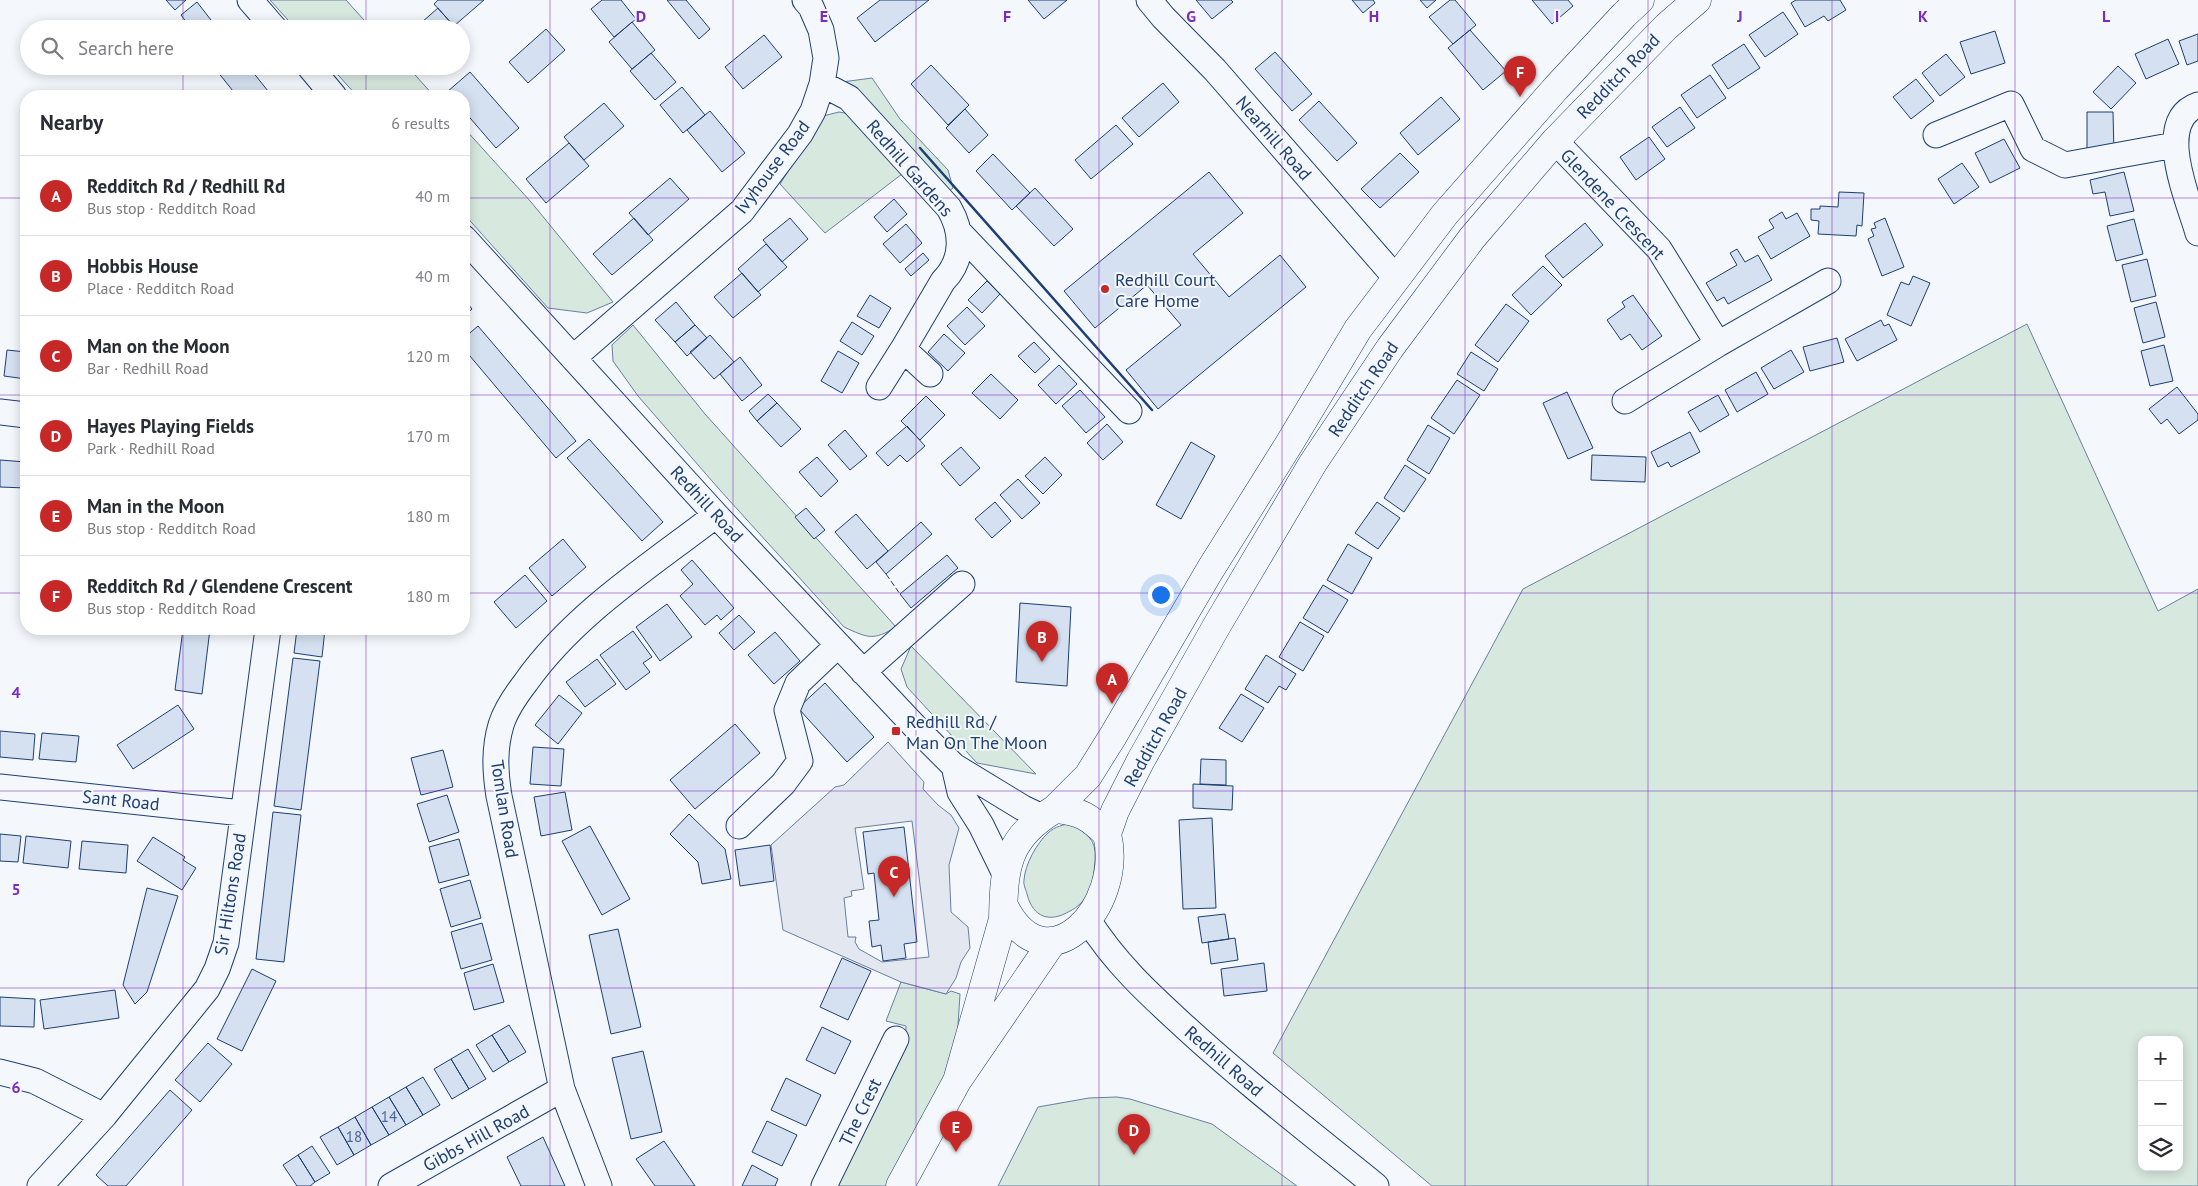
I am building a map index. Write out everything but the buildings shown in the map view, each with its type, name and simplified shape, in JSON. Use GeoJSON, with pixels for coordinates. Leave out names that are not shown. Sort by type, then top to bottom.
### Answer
{"type":"FeatureCollection","features":[{"type":"Feature","properties":{"kind":"highway","name":"Redditch Road"},"geometry":{"type":"LineString","coordinates":[[1048,813],[1088,776],[1210,570],[1358,329],[1452,207],[1556,88],[1640,0]]}},
{"type":"Feature","properties":{"kind":"highway","name":"Redditch Road"},"geometry":{"type":"LineString","coordinates":[[1107,834],[1115,811],[1141,760],[1313,463],[1390,348],[1472,238],[1555,141],[1667,26],[1697,0]]}},
{"type":"Feature","properties":{"kind":"highway"},"geometry":{"type":"LineString","coordinates":[[957,1081],[1003,919],[1005,874],[1012,853],[1030,827],[1048,813],[1081,813],[1089,817],[1107,834],[1110,872],[1106,888],[1096,910],[1088,920],[1068,936],[1053,941],[1027,934],[1010,919],[1004,906]]}},
{"type":"Feature","properties":{"kind":"highway"},"geometry":{"type":"LineString","coordinates":[[900,1186],[957,1081],[1053,941]]}},
{"type":"Feature","properties":{"kind":"street"},"geometry":{"type":"LineString","coordinates":[[250,0],[267,20]]}},
{"type":"Feature","properties":{"kind":"street","name":"Ivyhouse Road"},"geometry":{"type":"LineString","coordinates":[[573,358],[742,211],[800,134],[813,111],[822,84],[826,58],[821,30],[811,7],[804,0]]}},
{"type":"Feature","properties":{"kind":"street","name":"Nearhill Road"},"geometry":{"type":"LineString","coordinates":[[1149,0],[1215,70],[1396,278]]}},
{"type":"Feature","properties":{"kind":"street"},"geometry":{"type":"LineString","coordinates":[[316,75],[327,90]]}},
{"type":"Feature","properties":{"kind":"street","name":"Redhill Gardens"},"geometry":{"type":"LineString","coordinates":[[822,84],[849,98],[948,208],[957,221],[958,254],[951,273],[943,281],[879,387]]}},
{"type":"Feature","properties":{"kind":"street"},"geometry":{"type":"LineString","coordinates":[[1936,135],[2011,104],[2033,149],[2065,165],[2175,145]]}},
{"type":"Feature","properties":{"kind":"street"},"geometry":{"type":"LineString","coordinates":[[2198,105],[2189,108],[2176,127],[2175,145],[2198,233]]}},
{"type":"Feature","properties":{"kind":"street","name":"Glendene Crescent"},"geometry":{"type":"LineString","coordinates":[[1555,141],[1659,249],[1718,344]]}},
{"type":"Feature","properties":{"kind":"street"},"geometry":{"type":"LineString","coordinates":[[958,230],[1129,411]]}},
{"type":"Feature","properties":{"kind":"street","name":"Redhill Road"},"geometry":{"type":"LineString","coordinates":[[470,245],[716,515],[954,766],[1048,813]]}},
{"type":"Feature","properties":{"kind":"street"},"geometry":{"type":"LineString","coordinates":[[1625,401],[1718,344],[1828,281]]}},
{"type":"Feature","properties":{"kind":"street"},"geometry":{"type":"LineString","coordinates":[[903,349],[930,374]]}},
{"type":"Feature","properties":{"kind":"street"},"geometry":{"type":"LineString","coordinates":[[0,412],[20,415]]}},
{"type":"Feature","properties":{"kind":"street","name":"Tomlan Road"},"geometry":{"type":"LineString","coordinates":[[599,1186],[562,1089],[498,796],[494,770],[496,747],[502,723],[511,702],[534,671],[574,626],[716,515]]}},
{"type":"Feature","properties":{"kind":"street"},"geometry":{"type":"LineString","coordinates":[[863,672],[962,584]]}},
{"type":"Feature","properties":{"kind":"street","name":"Sir Hiltons Road"},"geometry":{"type":"LineString","coordinates":[[40,1186],[104,1116],[207,989],[217,969],[226,943],[267,635]]}},
{"type":"Feature","properties":{"kind":"street"},"geometry":{"type":"LineString","coordinates":[[739,826],[765,813],[800,761],[787,710],[798,683],[838,645]]}},
{"type":"Feature","properties":{"kind":"street"},"geometry":{"type":"LineString","coordinates":[[954,766],[960,792],[981,825],[1005,874]]}},
{"type":"Feature","properties":{"kind":"street","name":"Sant Road"},"geometry":{"type":"LineString","coordinates":[[0,787],[242,813]]}},
{"type":"Feature","properties":{"kind":"street","name":"Redhill Road"},"geometry":{"type":"LineString","coordinates":[[1088,920],[1110,953],[1133,979],[1229,1067],[1376,1186]]}},
{"type":"Feature","properties":{"kind":"street","name":"The Crest"},"geometry":{"type":"LineString","coordinates":[[824,1186],[896,1039]]}},
{"type":"Feature","properties":{"kind":"street"},"geometry":{"type":"LineString","coordinates":[[0,1072],[35,1081],[104,1116]]}},
{"type":"Feature","properties":{"kind":"street","name":"Gibbs Hill Road"},"geometry":{"type":"LineString","coordinates":[[390,1186],[562,1089]]}},
{"type":"Feature","properties":{"kind":"shaded area"},"geometry":{"type":"Polygon","coordinates":[[[270,0],[346,0],[364,20],[288,20],[270,0]]]}},
{"type":"Feature","properties":{"kind":"shaded area"},"geometry":{"type":"Polygon","coordinates":[[[338,75],[415,75],[429,90],[352,90],[338,75]]]}},
{"type":"Feature","properties":{"kind":"shaded area"},"geometry":{"type":"Polygon","coordinates":[[[872,78],[900,119],[948,170],[953,188],[948,192],[842,82],[872,78]]]}},
{"type":"Feature","properties":{"kind":"shaded area"},"geometry":{"type":"Polygon","coordinates":[[[839,112],[850,114],[902,174],[825,233],[780,184],[823,116],[839,112]]]}},
{"type":"Feature","properties":{"kind":"shaded area"},"geometry":{"type":"Polygon","coordinates":[[[470,135],[531,202],[613,302],[587,313],[548,308],[470,221],[470,135]]]}},
{"type":"Feature","properties":{"kind":"shaded area"},"geometry":{"type":"Polygon","coordinates":[[[2027,324],[2158,611],[2198,589],[2198,1186],[1432,1186],[1273,1053],[1523,589],[2027,324]]]}},
{"type":"Feature","properties":{"kind":"shaded area"},"geometry":{"type":"Polygon","coordinates":[[[633,325],[705,414],[896,627],[876,636],[865,636],[844,627],[638,396],[613,361],[612,345],[633,325]]]}},
{"type":"Feature","properties":{"kind":"shaded area"},"geometry":{"type":"Polygon","coordinates":[[[911,646],[1036,774],[977,763],[907,687],[901,669],[911,646]]]}},
{"type":"Feature","properties":{"kind":"shaded area"},"geometry":{"type":"Polygon","coordinates":[[[888,742],[924,782],[923,789],[938,805],[951,815],[959,828],[949,865],[951,912],[968,927],[970,948],[961,962],[956,978],[946,994],[901,982],[783,930],[771,845],[835,787],[844,785],[888,742]],[[912,821],[855,828],[864,889],[851,891],[852,896],[844,898],[848,937],[856,937],[855,942],[859,949],[882,962],[929,957],[912,821]]]}},
{"type":"Feature","properties":{"kind":"shaded area"},"geometry":{"type":"Polygon","coordinates":[[[1072,823],[1086,834],[1093,843],[1095,862],[1092,883],[1084,899],[1076,908],[1056,917],[1043,916],[1033,908],[1030,902],[1024,883],[1027,867],[1036,848],[1048,833],[1057,827],[1072,823]]]}},
{"type":"Feature","properties":{"kind":"shaded area"},"geometry":{"type":"Polygon","coordinates":[[[901,982],[946,994],[951,991],[960,994],[957,1041],[951,1068],[886,1186],[838,1186],[905,1049],[906,1026],[886,1021],[901,982]]]}},
{"type":"Feature","properties":{"kind":"shaded area"},"geometry":{"type":"Polygon","coordinates":[[[1117,1097],[1130,1099],[1212,1124],[1297,1186],[998,1186],[1038,1107],[1089,1098],[1117,1097]]]}},
{"type":"Feature","properties":{"kind":"fence"},"geometry":{"type":"LineString","coordinates":[[886,574],[900,594]]}},
{"type":"Feature","properties":{"kind":"wall"},"geometry":{"type":"LineString","coordinates":[[920,148],[1152,410]]}},
{"type":"Feature","properties":{"kind":"place","name":"Redditch Rd / Glendene Crescent"},"geometry":{"type":"Point","coordinates":[1520,97]}},
{"type":"Feature","properties":{"kind":"place","name":"Redhill Court Care Home"},"geometry":{"type":"Point","coordinates":[1105,289]}},
{"type":"Feature","properties":{"kind":"place","name":"Hobbis House"},"geometry":{"type":"Point","coordinates":[1042,662]}},
{"type":"Feature","properties":{"kind":"place","name":"Redditch Rd / Redhill Rd"},"geometry":{"type":"Point","coordinates":[1112,704]}},
{"type":"Feature","properties":{"kind":"place","name":"Redhill Rd / Man On The Moon"},"geometry":{"type":"Point","coordinates":[896,731]}},
{"type":"Feature","properties":{"kind":"place","name":"Man on the Moon"},"geometry":{"type":"Point","coordinates":[894,897]}},
{"type":"Feature","properties":{"kind":"place","name":"Man in the Moon"},"geometry":{"type":"Point","coordinates":[956,1152]}},
{"type":"Feature","properties":{"kind":"place","name":"Hayes Playing Fields"},"geometry":{"type":"Point","coordinates":[1134,1155]}}]}
